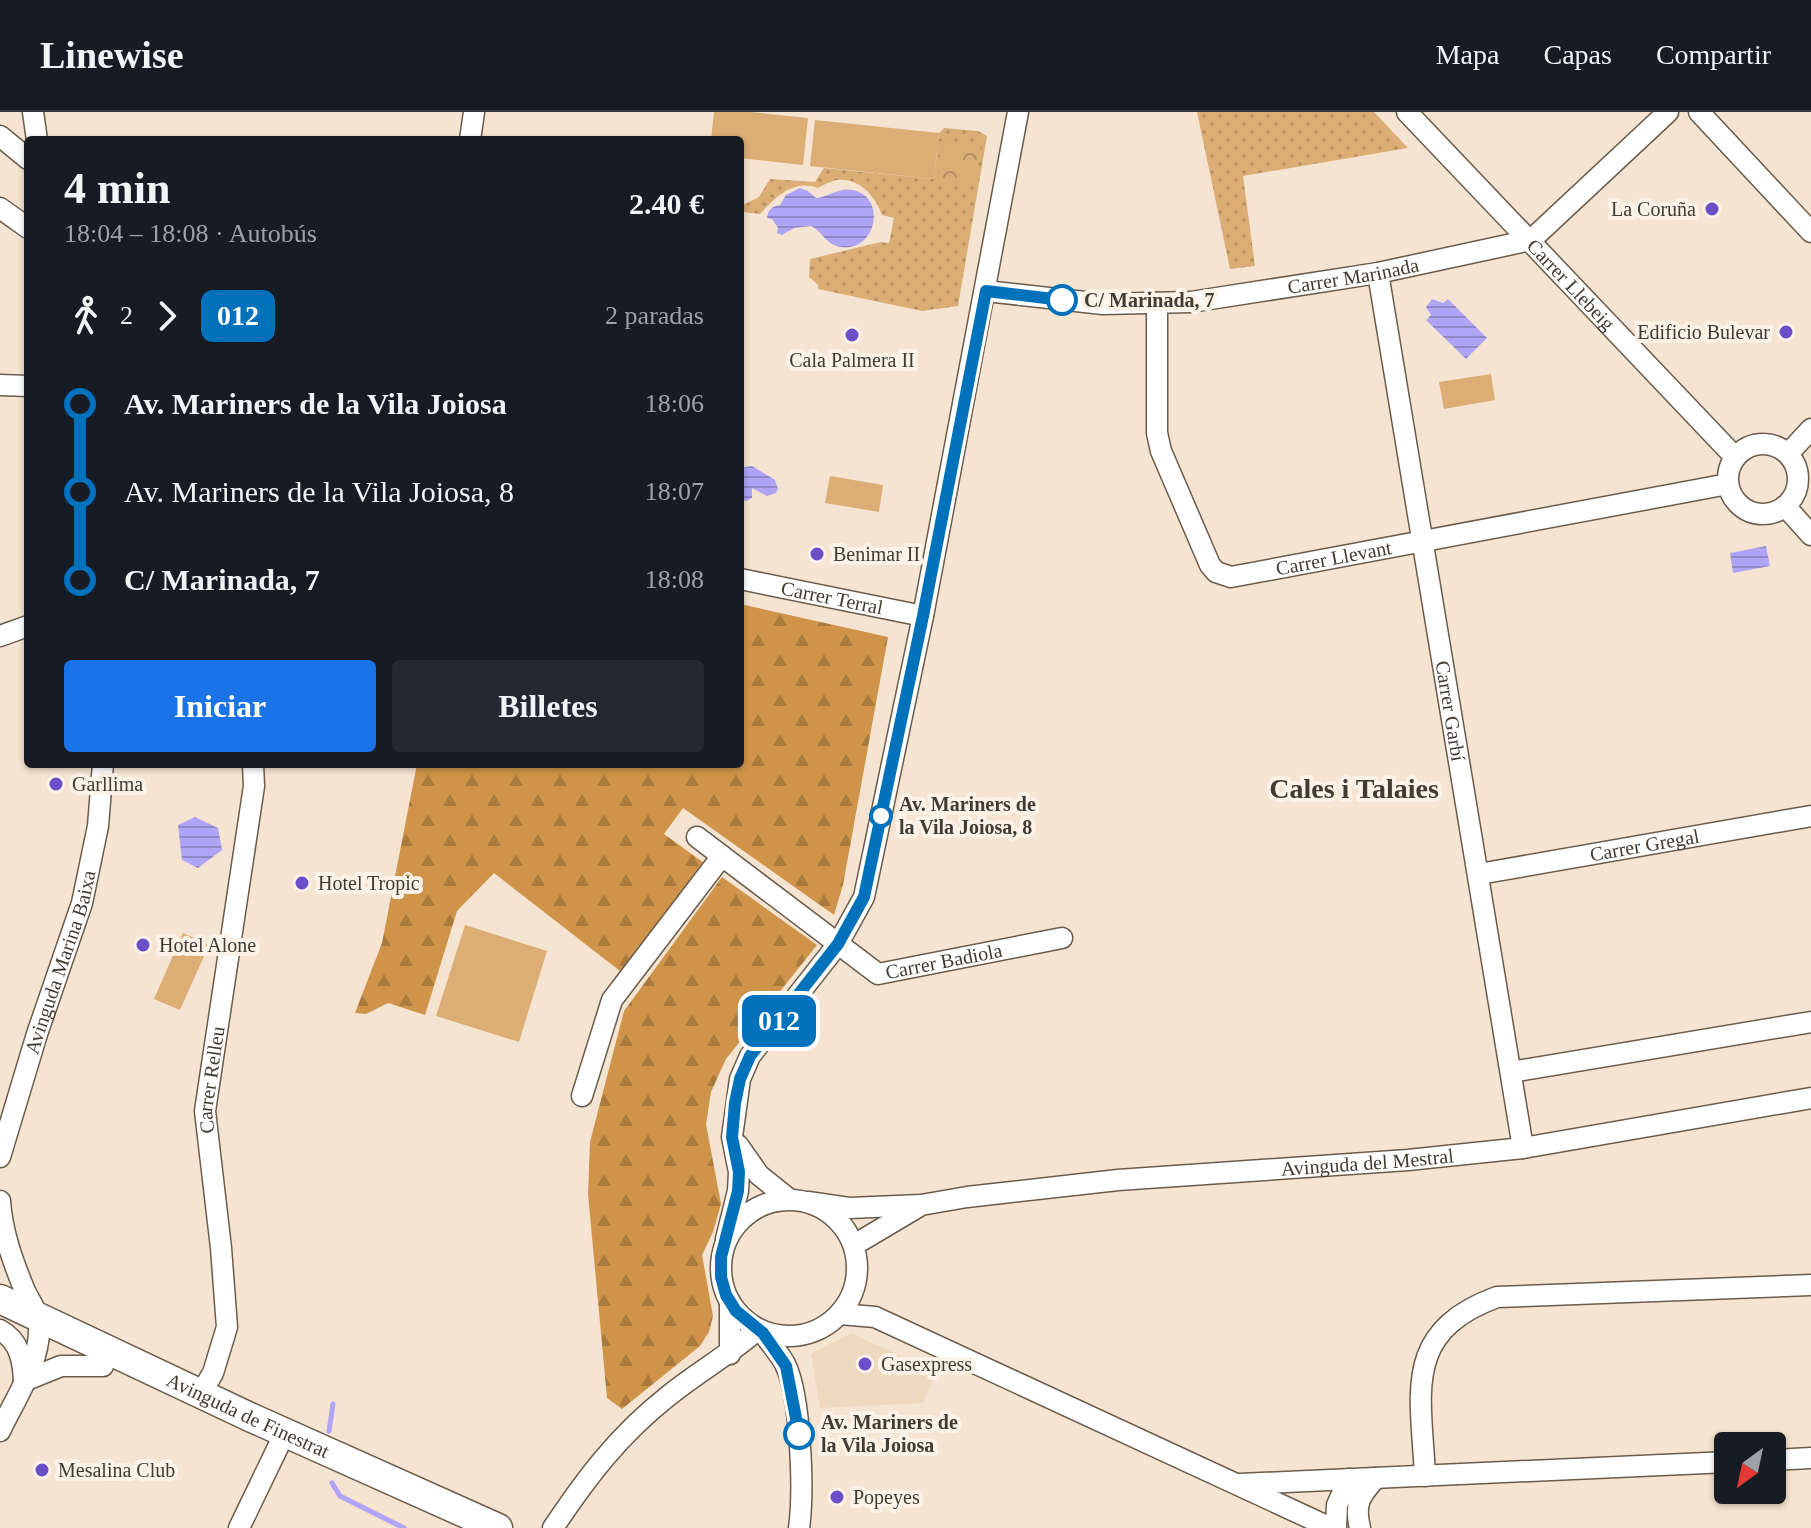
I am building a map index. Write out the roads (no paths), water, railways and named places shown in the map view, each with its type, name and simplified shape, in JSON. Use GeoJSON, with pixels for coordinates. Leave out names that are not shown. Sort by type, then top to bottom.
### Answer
{"type":"FeatureCollection","features":[{"type":"Feature","properties":{"kind":"main road","name":"Avinguda de Finestrat"},"geometry":{"type":"LineString","coordinates":[[0,1299],[103,1366],[460,1528]]}},
{"type":"Feature","properties":{"kind":"main road","name":"Avinguda de Finestrat"},"geometry":{"type":"LineString","coordinates":[[0,1319],[47,1327],[201,1393],[498,1528]]}},
{"type":"Feature","properties":{"kind":"street"},"geometry":{"type":"LineString","coordinates":[[33,112],[36,136]]}},
{"type":"Feature","properties":{"kind":"street"},"geometry":{"type":"LineString","coordinates":[[471,136],[474,112]]}},
{"type":"Feature","properties":{"kind":"street"},"geometry":{"type":"LineString","coordinates":[[786,1366],[760,1331],[736,1311],[721,1277],[721,1257],[739,1182],[732,1137],[735,1103],[740,1079],[750,1056],[838,944],[864,897],[923,616],[1018,112]]}},
{"type":"Feature","properties":{"kind":"street","name":"Carrer Llebeig"},"geometry":{"type":"LineString","coordinates":[[1407,112],[1735,457]]}},
{"type":"Feature","properties":{"kind":"street"},"geometry":{"type":"LineString","coordinates":[[1531,240],[1668,112]]}},
{"type":"Feature","properties":{"kind":"street"},"geometry":{"type":"LineString","coordinates":[[1699,112],[1811,232]]}},
{"type":"Feature","properties":{"kind":"street"},"geometry":{"type":"LineString","coordinates":[[0,136],[24,156]]}},
{"type":"Feature","properties":{"kind":"street"},"geometry":{"type":"LineString","coordinates":[[0,208],[24,225]]}},
{"type":"Feature","properties":{"kind":"street","name":"Carrer Marinada"},"geometry":{"type":"LineString","coordinates":[[986,291],[1103,304],[1191,302],[1378,273],[1531,240]]}},
{"type":"Feature","properties":{"kind":"street","name":"Carrer Garbí"},"geometry":{"type":"LineString","coordinates":[[1378,273],[1523,1148]]}},
{"type":"Feature","properties":{"kind":"street","name":"Carrer Llevant"},"geometry":{"type":"LineString","coordinates":[[1157,303],[1156,408],[1159,442],[1210,565],[1216,572],[1231,577],[1728,484]]}},
{"type":"Feature","properties":{"kind":"street"},"geometry":{"type":"LineString","coordinates":[[0,385],[24,386]]}},
{"type":"Feature","properties":{"kind":"street"},"geometry":{"type":"LineString","coordinates":[[1788,454],[1811,429]]}},
{"type":"Feature","properties":{"kind":"street"},"geometry":{"type":"LineString","coordinates":[[1761,444],[1771,445],[1788,454],[1794,463],[1797,486],[1785,506],[1776,511],[1755,513],[1737,502],[1728,484],[1730,465],[1735,457],[1743,450],[1761,444]]}},
{"type":"Feature","properties":{"kind":"street"},"geometry":{"type":"LineString","coordinates":[[1785,506],[1811,535]]}},
{"type":"Feature","properties":{"kind":"street","name":"Carrer Terral"},"geometry":{"type":"LineString","coordinates":[[744,580],[923,616]]}},
{"type":"Feature","properties":{"kind":"street"},"geometry":{"type":"LineString","coordinates":[[0,636],[24,627]]}},
{"type":"Feature","properties":{"kind":"street","name":"Avinguda Marina Baixa"},"geometry":{"type":"LineString","coordinates":[[0,1157],[37,1034],[82,903],[98,826],[103,768]]}},
{"type":"Feature","properties":{"kind":"street","name":"Carrer Relleu"},"geometry":{"type":"LineString","coordinates":[[201,1393],[213,1373],[227,1327],[205,1111],[254,786],[253,768]]}},
{"type":"Feature","properties":{"kind":"street","name":"Carrer Gregal"},"geometry":{"type":"LineString","coordinates":[[1479,874],[1811,816]]}},
{"type":"Feature","properties":{"kind":"street","name":"Carrer Badiola"},"geometry":{"type":"LineString","coordinates":[[697,837],[878,974],[1062,938]]}},
{"type":"Feature","properties":{"kind":"street"},"geometry":{"type":"LineString","coordinates":[[582,1096],[612,1000],[722,856]]}},
{"type":"Feature","properties":{"kind":"street"},"geometry":{"type":"LineString","coordinates":[[1511,1072],[1811,1022]]}},
{"type":"Feature","properties":{"kind":"street","name":"Avinguda del Mestral"},"geometry":{"type":"LineString","coordinates":[[799,1201],[849,1208],[921,1205],[1118,1180],[1334,1166],[1523,1148],[1811,1098]]}},
{"type":"Feature","properties":{"kind":"street"},"geometry":{"type":"LineString","coordinates":[[553,1528],[612,1446],[667,1396],[760,1331],[797,1336],[827,1325],[840,1314],[849,1300],[856,1283],[857,1264],[854,1245],[843,1227],[828,1212],[799,1201],[759,1175],[732,1137]]}},
{"type":"Feature","properties":{"kind":"street"},"geometry":{"type":"LineString","coordinates":[[0,1201],[4,1232],[19,1275],[47,1327],[24,1371],[0,1431]]}},
{"type":"Feature","properties":{"kind":"street"},"geometry":{"type":"LineString","coordinates":[[726,1239],[737,1223],[752,1210],[770,1202],[799,1201]]}},
{"type":"Feature","properties":{"kind":"street","name":"Avinguda del Mestral"},"geometry":{"type":"LineString","coordinates":[[854,1245],[921,1205]]}},
{"type":"Feature","properties":{"kind":"street"},"geometry":{"type":"LineString","coordinates":[[856,1283],[875,1317]]}},
{"type":"Feature","properties":{"kind":"street"},"geometry":{"type":"LineString","coordinates":[[1425,1476],[1422,1367],[1439,1335],[1469,1307],[1497,1297],[1811,1285]]}},
{"type":"Feature","properties":{"kind":"street"},"geometry":{"type":"LineString","coordinates":[[730,1302],[730,1354]]}},
{"type":"Feature","properties":{"kind":"street"},"geometry":{"type":"LineString","coordinates":[[840,1314],[875,1317],[1333,1528],[1337,1505],[1349,1479]]}},
{"type":"Feature","properties":{"kind":"street"},"geometry":{"type":"LineString","coordinates":[[0,1330],[15,1343],[24,1371]]}},
{"type":"Feature","properties":{"kind":"street"},"geometry":{"type":"LineString","coordinates":[[797,1336],[789,1350],[786,1366],[799,1434],[799,1528]]}},
{"type":"Feature","properties":{"kind":"street"},"geometry":{"type":"LineString","coordinates":[[24,1371],[61,1366],[103,1366]]}},
{"type":"Feature","properties":{"kind":"street"},"geometry":{"type":"LineString","coordinates":[[239,1528],[279,1445]]}},
{"type":"Feature","properties":{"kind":"street"},"geometry":{"type":"LineString","coordinates":[[1786,1459],[1811,1458]]}},
{"type":"Feature","properties":{"kind":"street"},"geometry":{"type":"LineString","coordinates":[[1236,1484],[1714,1463]]}},
{"type":"Feature","properties":{"kind":"street"},"geometry":{"type":"LineString","coordinates":[[1360,1528],[1356,1514],[1361,1494],[1376,1478]]}},
{"type":"Feature","properties":{"kind":"street"},"geometry":{"type":"LineString","coordinates":[[571,1501],[575,1528]]}},
{"type":"Feature","properties":{"kind":"waterway"},"geometry":{"type":"LineString","coordinates":[[329,1431],[333,1404]]}},
{"type":"Feature","properties":{"kind":"waterway"},"geometry":{"type":"LineString","coordinates":[[332,1483],[340,1496],[404,1528]]}},
{"type":"Feature","properties":{"kind":"place","name":"La Coruña"},"geometry":{"type":"Point","coordinates":[1712,209]}},
{"type":"Feature","properties":{"kind":"place","name":"C/ Marinada, 7"},"geometry":{"type":"Point","coordinates":[1062,300]}},
{"type":"Feature","properties":{"kind":"place","name":"Edificio Bulevar"},"geometry":{"type":"Point","coordinates":[1786,332]}},
{"type":"Feature","properties":{"kind":"place","name":"Cala Palmera II"},"geometry":{"type":"Point","coordinates":[852,335]}},
{"type":"Feature","properties":{"kind":"place","name":"Benimar II"},"geometry":{"type":"Point","coordinates":[817,554]}},
{"type":"Feature","properties":{"kind":"place","name":"Garllima"},"geometry":{"type":"Point","coordinates":[56,784]}},
{"type":"Feature","properties":{"kind":"place","name":"Av. Mariners de la Vila Joiosa, 8"},"geometry":{"type":"Point","coordinates":[881,816]}},
{"type":"Feature","properties":{"kind":"place","name":"Hotel Tropic"},"geometry":{"type":"Point","coordinates":[302,883]}},
{"type":"Feature","properties":{"kind":"place","name":"Hotel Alone"},"geometry":{"type":"Point","coordinates":[143,945]}},
{"type":"Feature","properties":{"kind":"place","name":"Gasexpress"},"geometry":{"type":"Point","coordinates":[865,1364]}},
{"type":"Feature","properties":{"kind":"place","name":"Av. Mariners de la Vila Joiosa"},"geometry":{"type":"Point","coordinates":[799,1434]}},
{"type":"Feature","properties":{"kind":"place","name":"Mesalina Club"},"geometry":{"type":"Point","coordinates":[42,1470]}},
{"type":"Feature","properties":{"kind":"place","name":"Popeyes"},"geometry":{"type":"Point","coordinates":[837,1497]}},
{"type":"Feature","properties":{"kind":"district","name":"Cales i Talaies"},"geometry":{"type":"Point","coordinates":[1354,788]}}]}
